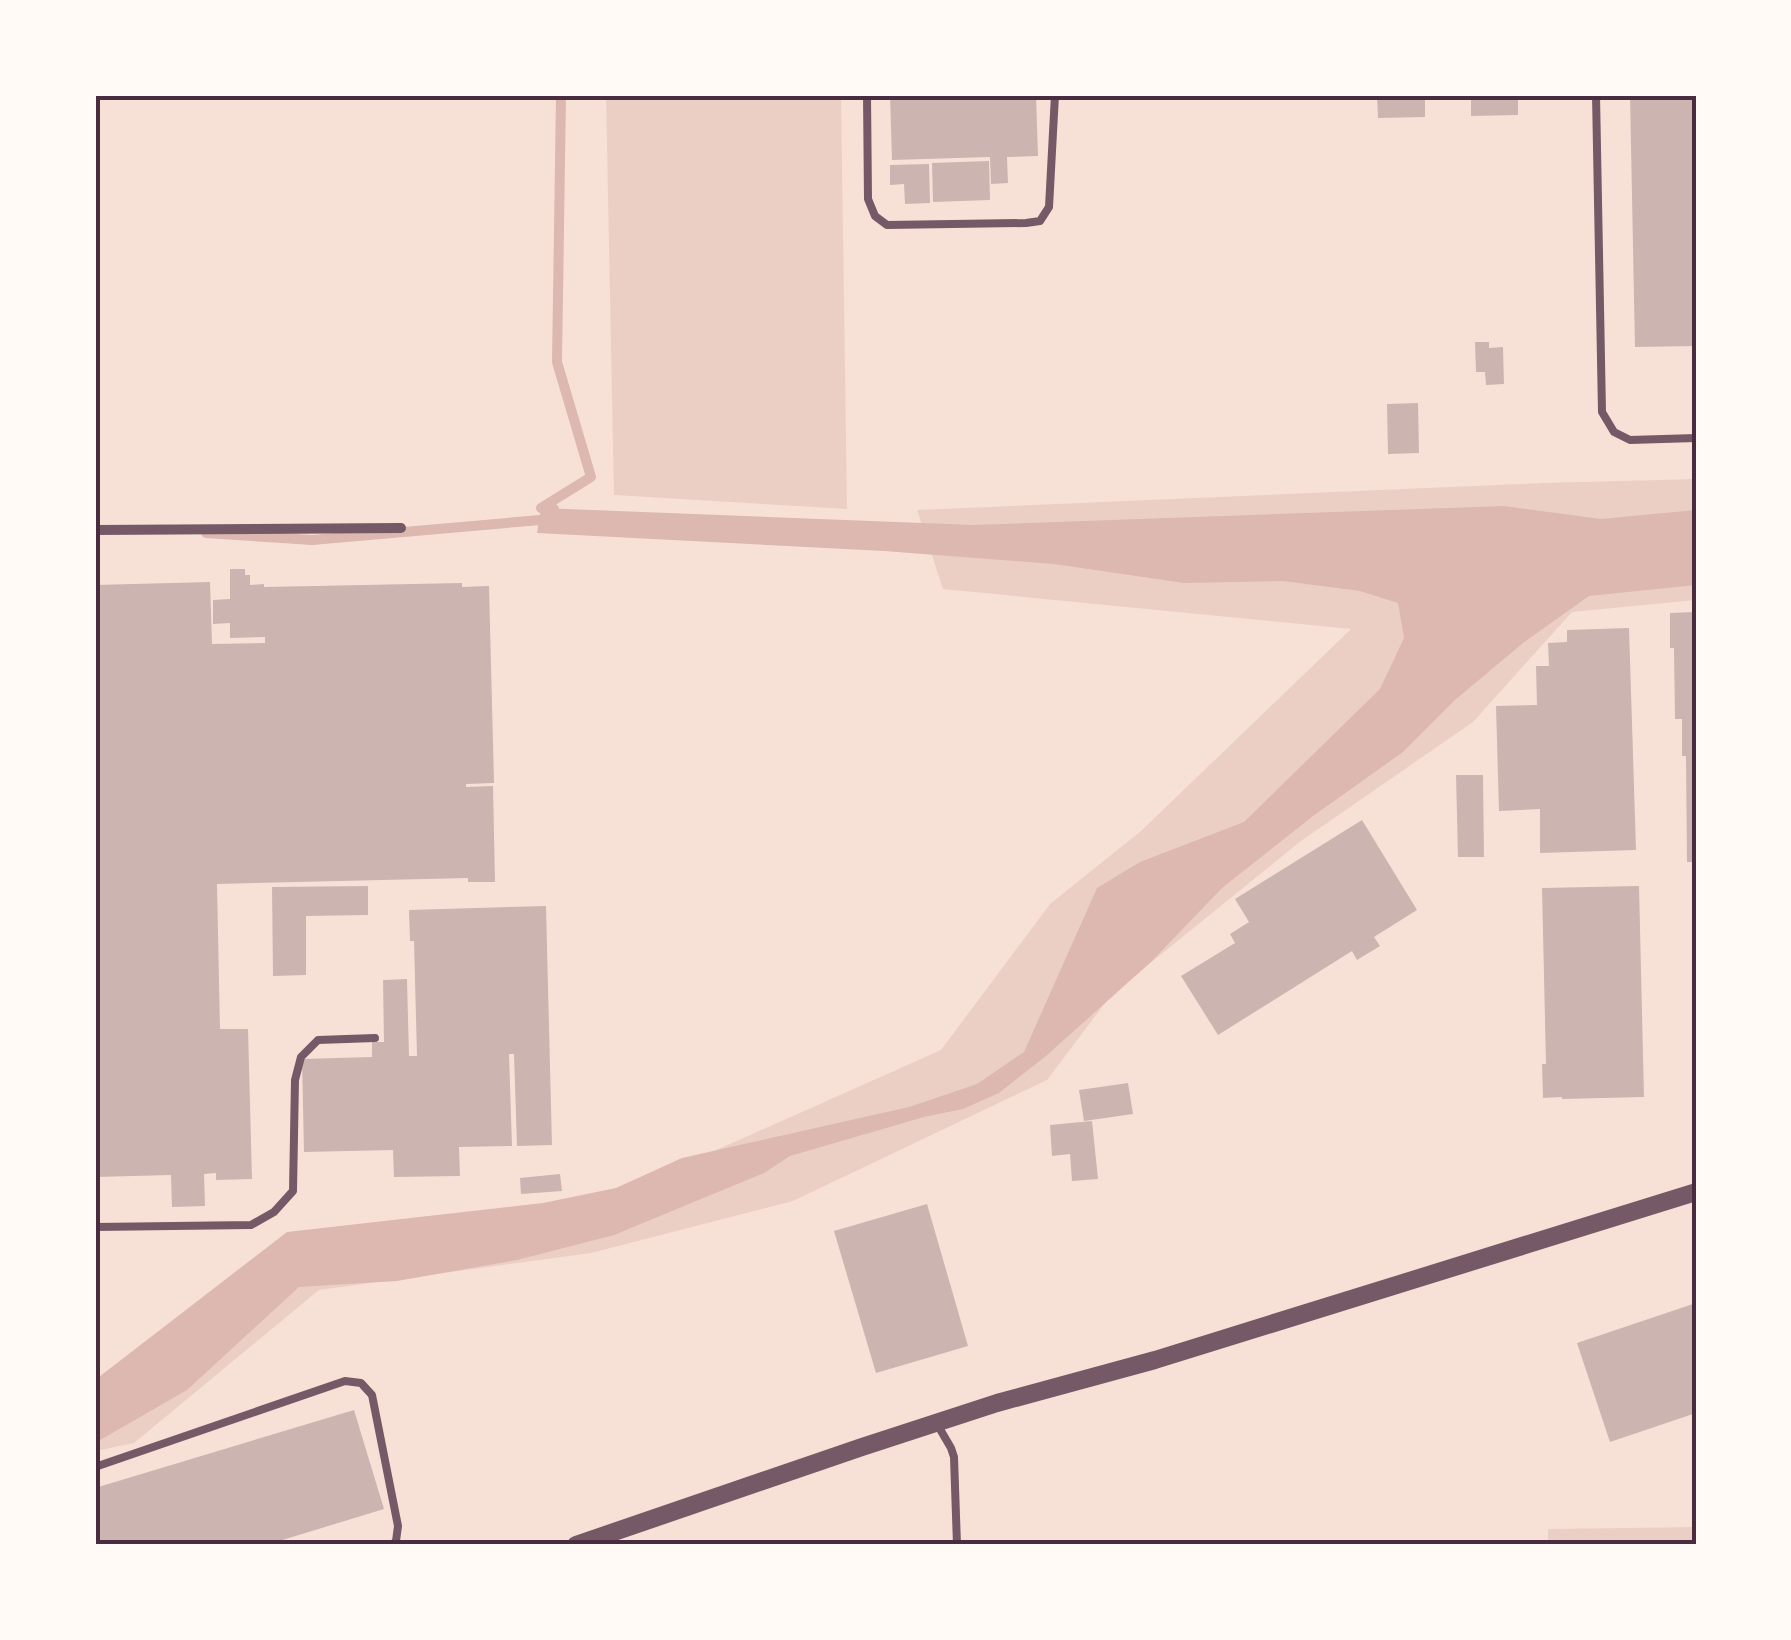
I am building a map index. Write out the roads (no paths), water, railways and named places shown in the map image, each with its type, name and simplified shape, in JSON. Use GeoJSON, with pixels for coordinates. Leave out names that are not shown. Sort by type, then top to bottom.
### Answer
{"type":"FeatureCollection","features":[{"type":"Feature","properties":{"kind":"street"},"geometry":{"type":"LineString","coordinates":[[95,530],[400,528]]}},
{"type":"Feature","properties":{"kind":"street"},"geometry":{"type":"LineString","coordinates":[[576,1545],[997,1403],[1155,1360],[1696,1192]]}},
{"type":"Feature","properties":{"kind":"lane"},"geometry":{"type":"LineString","coordinates":[[867,95],[868,200],[875,216],[886,225],[1040,221],[1049,208],[1055,95]]}},
{"type":"Feature","properties":{"kind":"lane"},"geometry":{"type":"LineString","coordinates":[[1596,95],[1602,412],[1614,432],[1630,440],[1696,438]]}},
{"type":"Feature","properties":{"kind":"lane"},"geometry":{"type":"LineString","coordinates":[[95,1227],[251,1225],[274,1212],[293,1191],[295,1080],[302,1056],[318,1040],[375,1038]]}},
{"type":"Feature","properties":{"kind":"lane"},"geometry":{"type":"LineString","coordinates":[[95,1467],[345,1382],[361,1383],[372,1395],[398,1526],[392,1545]]}},
{"type":"Feature","properties":{"kind":"lane"},"geometry":{"type":"LineString","coordinates":[[937,1424],[954,1458],[957,1545]]}},
{"type":"Feature","properties":{"kind":"waterway"},"geometry":{"type":"LineString","coordinates":[[554,509],[541,508],[591,477],[557,362],[561,95]]}},
{"type":"Feature","properties":{"kind":"waterway"},"geometry":{"type":"LineString","coordinates":[[206,533],[312,540],[552,519]]}}]}
